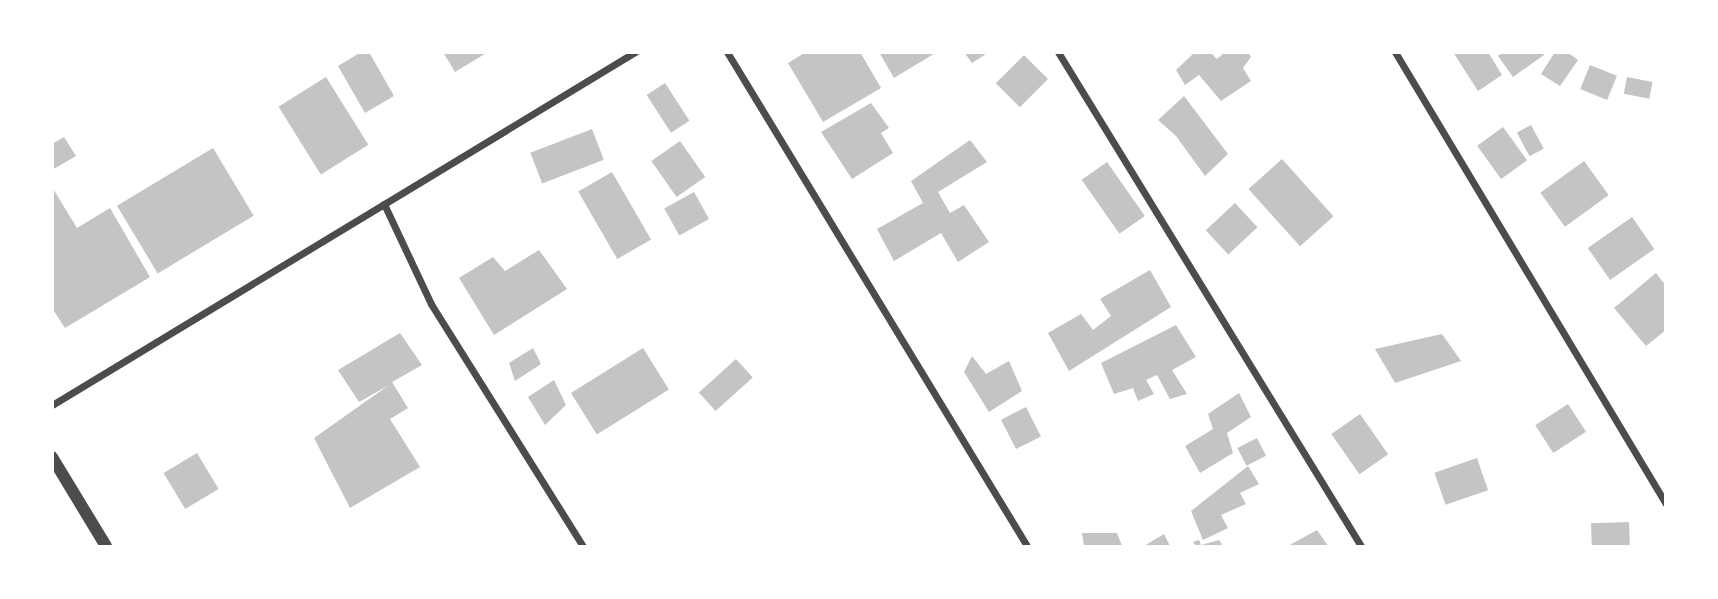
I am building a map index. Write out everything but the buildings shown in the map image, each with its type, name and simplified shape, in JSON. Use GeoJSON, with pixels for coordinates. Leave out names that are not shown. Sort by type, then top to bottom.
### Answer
{"type":"FeatureCollection","features":[{"type":"Feature","properties":{"kind":"street"},"geometry":{"type":"LineString","coordinates":[[52,405],[635,52]]}},
{"type":"Feature","properties":{"kind":"street"},"geometry":{"type":"LineString","coordinates":[[727,52],[1027,547]]}},
{"type":"Feature","properties":{"kind":"street"},"geometry":{"type":"LineString","coordinates":[[1059,52],[1361,547]]}},
{"type":"Feature","properties":{"kind":"street"},"geometry":{"type":"LineString","coordinates":[[1395,52],[1665,503]]}},
{"type":"Feature","properties":{"kind":"street"},"geometry":{"type":"LineString","coordinates":[[384,204],[431,304],[583,547]]}},
{"type":"Feature","properties":{"kind":"street"},"geometry":{"type":"LineString","coordinates":[[52,457],[106,547]]}}]}
